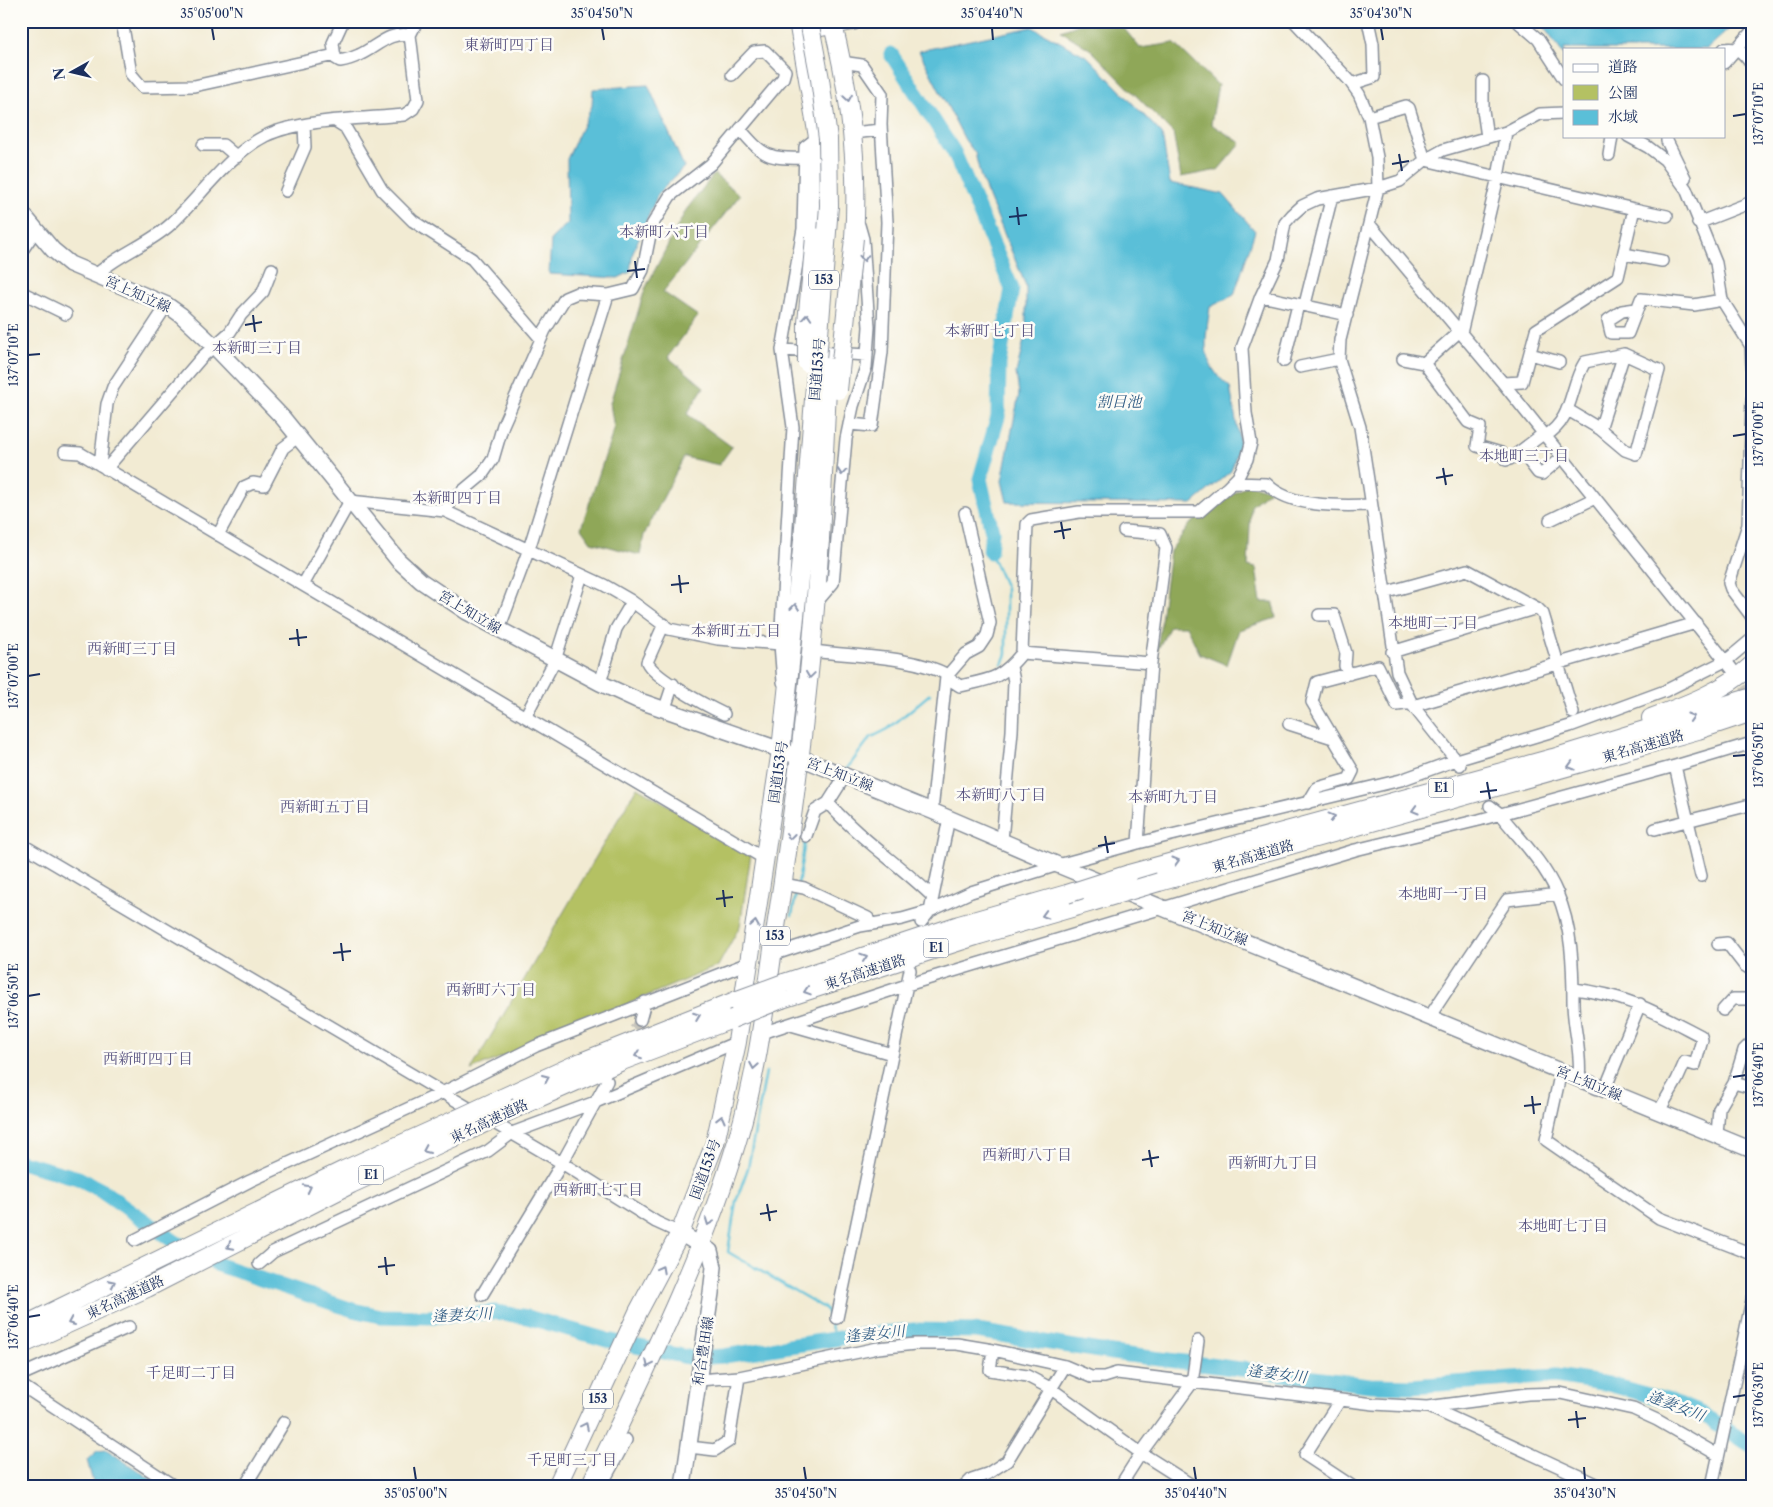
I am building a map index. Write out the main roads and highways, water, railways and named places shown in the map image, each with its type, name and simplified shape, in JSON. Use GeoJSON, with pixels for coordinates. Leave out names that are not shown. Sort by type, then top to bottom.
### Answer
{"type":"FeatureCollection","features":[{"type":"Feature","properties":{"kind":"highway"},"geometry":{"type":"LineString","coordinates":[[802,25],[853,21]]}},
{"type":"Feature","properties":{"kind":"highway","name":"153"},"geometry":{"type":"LineString","coordinates":[[820,539],[826,526],[856,210],[852,133],[841,62],[828,22]]}},
{"type":"Feature","properties":{"kind":"highway","name":"国道153号"},"geometry":{"type":"LineString","coordinates":[[590,1486],[670,1320],[700,1245],[738,1138],[759,1034],[772,955],[813,651],[820,539],[836,257],[839,139],[830,77],[828,22]]}},
{"type":"Feature","properties":{"kind":"highway","name":"153"},"geometry":{"type":"LineString","coordinates":[[802,25],[818,137],[815,238],[807,323],[808,413],[799,515],[802,540]]}},
{"type":"Feature","properties":{"kind":"highway","name":"国道153号"},"geometry":{"type":"LineString","coordinates":[[552,1485],[638,1312],[680,1233],[716,1143],[737,1042],[782,750],[802,540],[829,206],[828,139],[820,78],[802,25]]}},
{"type":"Feature","properties":{"kind":"highway"},"geometry":{"type":"LineString","coordinates":[[1401,799],[1620,729],[1693,702],[1744,673],[1752,665]]}},
{"type":"Feature","properties":{"kind":"highway","name":"東名高速道路"},"geometry":{"type":"LineString","coordinates":[[463,1124],[502,1098],[581,1062],[734,1010],[960,925],[1068,894],[1129,874],[1553,758],[1752,697]]}},
{"type":"Feature","properties":{"kind":"highway","name":"東名高速道路"},"geometry":{"type":"LineString","coordinates":[[783,991],[1159,882],[1689,733],[1752,712]]}},
{"type":"Feature","properties":{"kind":"highway","name":"東名高速道路"},"geometry":{"type":"LineString","coordinates":[[21,1345],[147,1288],[269,1217],[344,1170],[463,1124],[518,1107],[734,1010]]}},
{"type":"Feature","properties":{"kind":"highway","name":"東名高速道路"},"geometry":{"type":"LineString","coordinates":[[21,1327],[143,1268],[269,1217]]}},
{"type":"Feature","properties":{"kind":"main road","name":"宮上知立線"},"geometry":{"type":"LineString","coordinates":[[21,212],[66,261],[167,305],[181,315],[214,346],[299,436],[398,560],[421,581],[467,612],[555,660],[637,700],[666,708],[782,750],[932,810],[1058,865],[1430,1016],[1561,1072],[1659,1110],[1752,1150]]}},
{"type":"Feature","properties":{"kind":"main road","name":"和合豊田線"},"geometry":{"type":"LineString","coordinates":[[680,1233],[710,1251],[714,1266],[683,1486]]}},
{"type":"Feature","properties":{"kind":"water"},"geometry":{"type":"Polygon","coordinates":[[[1536,21],[1738,21],[1708,48],[1563,48],[1563,54],[1545,29],[1536,21]]]}},
{"type":"Feature","properties":{"kind":"water","name":"割目池"},"geometry":{"type":"Polygon","coordinates":[[[1032,27],[1088,57],[1162,134],[1170,183],[1223,194],[1255,231],[1234,295],[1210,307],[1206,342],[1206,351],[1213,369],[1230,387],[1240,443],[1231,471],[1192,504],[1007,502],[1002,481],[1019,394],[1016,373],[1026,332],[1026,286],[981,178],[975,153],[965,140],[919,51],[1032,27]]]}},
{"type":"Feature","properties":{"kind":"water"},"geometry":{"type":"Polygon","coordinates":[[[648,85],[684,167],[658,194],[633,252],[630,272],[618,278],[549,274],[551,239],[568,223],[567,159],[592,106],[593,89],[648,85]]]}},
{"type":"Feature","properties":{"kind":"water"},"geometry":{"type":"Polygon","coordinates":[[[107,1450],[161,1486],[94,1486],[87,1460],[97,1451],[107,1450]]]}},
{"type":"Feature","properties":{"kind":"waterway","name":"割目池"},"geometry":{"type":"LineString","coordinates":[[889,49],[891,54]]}},
{"type":"Feature","properties":{"kind":"waterway","name":"割目池"},"geometry":{"type":"LineString","coordinates":[[891,54],[954,152],[1012,289],[999,363],[998,417],[980,479],[992,531],[990,552]]}},
{"type":"Feature","properties":{"kind":"waterway"},"geometry":{"type":"LineString","coordinates":[[990,552],[1006,588],[1006,654],[1002,664]]}},
{"type":"Feature","properties":{"kind":"waterway"},"geometry":{"type":"LineString","coordinates":[[846,770],[870,738],[888,729],[930,694]]}},
{"type":"Feature","properties":{"kind":"waterway"},"geometry":{"type":"LineString","coordinates":[[798,884],[805,841]]}},
{"type":"Feature","properties":{"kind":"waterway"},"geometry":{"type":"LineString","coordinates":[[792,915],[797,889]]}},
{"type":"Feature","properties":{"kind":"waterway"},"geometry":{"type":"LineString","coordinates":[[766,1072],[748,1168],[736,1201],[728,1252],[826,1309],[835,1339]]}},
{"type":"Feature","properties":{"kind":"waterway","name":"逢妻女川"},"geometry":{"type":"LineString","coordinates":[[21,1162],[78,1178],[101,1190],[175,1242],[219,1265],[353,1310],[380,1316],[429,1317],[495,1312],[527,1317],[607,1340],[692,1358],[724,1356],[860,1335],[914,1330],[977,1331],[1112,1353],[1370,1385],[1411,1386],[1556,1376],[1608,1384],[1670,1401],[1702,1414],[1752,1446]]}},
{"type":"Feature","properties":{"kind":"tunnel"},"geometry":{"type":"LineString","coordinates":[[1735,672],[1752,696]]}},
{"type":"Feature","properties":{"kind":"tunnel"},"geometry":{"type":"LineString","coordinates":[[627,1044],[640,1020]]}},
{"type":"Feature","properties":{"kind":"district","name":"東新町四丁目"},"geometry":{"type":"Point","coordinates":[509,45]}},
{"type":"Feature","properties":{"kind":"district","name":"本新町六丁目"},"geometry":{"type":"Point","coordinates":[664,232]}},
{"type":"Feature","properties":{"kind":"district","name":"本新町七丁目"},"geometry":{"type":"Point","coordinates":[990,331]}},
{"type":"Feature","properties":{"kind":"district","name":"本新町三丁目"},"geometry":{"type":"Point","coordinates":[257,348]}},
{"type":"Feature","properties":{"kind":"district","name":"本地町三丁目"},"geometry":{"type":"Point","coordinates":[1524,456]}},
{"type":"Feature","properties":{"kind":"district","name":"本新町四丁目"},"geometry":{"type":"Point","coordinates":[457,498]}},
{"type":"Feature","properties":{"kind":"district","name":"本地町二丁目"},"geometry":{"type":"Point","coordinates":[1433,623]}},
{"type":"Feature","properties":{"kind":"district","name":"本新町五丁目"},"geometry":{"type":"Point","coordinates":[736,631]}},
{"type":"Feature","properties":{"kind":"district","name":"西新町三丁目"},"geometry":{"type":"Point","coordinates":[132,649]}},
{"type":"Feature","properties":{"kind":"district","name":"本新町八丁目"},"geometry":{"type":"Point","coordinates":[1001,795]}},
{"type":"Feature","properties":{"kind":"district","name":"本新町九丁目"},"geometry":{"type":"Point","coordinates":[1173,797]}},
{"type":"Feature","properties":{"kind":"district","name":"西新町五丁目"},"geometry":{"type":"Point","coordinates":[325,807]}},
{"type":"Feature","properties":{"kind":"district","name":"本地町一丁目"},"geometry":{"type":"Point","coordinates":[1443,894]}},
{"type":"Feature","properties":{"kind":"district","name":"西新町六丁目"},"geometry":{"type":"Point","coordinates":[491,990]}},
{"type":"Feature","properties":{"kind":"district","name":"西新町四丁目"},"geometry":{"type":"Point","coordinates":[148,1059]}},
{"type":"Feature","properties":{"kind":"district","name":"西新町八丁目"},"geometry":{"type":"Point","coordinates":[1027,1155]}},
{"type":"Feature","properties":{"kind":"district","name":"西新町九丁目"},"geometry":{"type":"Point","coordinates":[1273,1163]}},
{"type":"Feature","properties":{"kind":"district","name":"西新町七丁目"},"geometry":{"type":"Point","coordinates":[598,1190]}},
{"type":"Feature","properties":{"kind":"district","name":"本地町七丁目"},"geometry":{"type":"Point","coordinates":[1563,1226]}},
{"type":"Feature","properties":{"kind":"district","name":"千足町二丁目"},"geometry":{"type":"Point","coordinates":[191,1373]}},
{"type":"Feature","properties":{"kind":"district","name":"千足町三丁目"},"geometry":{"type":"Point","coordinates":[572,1460]}}]}
